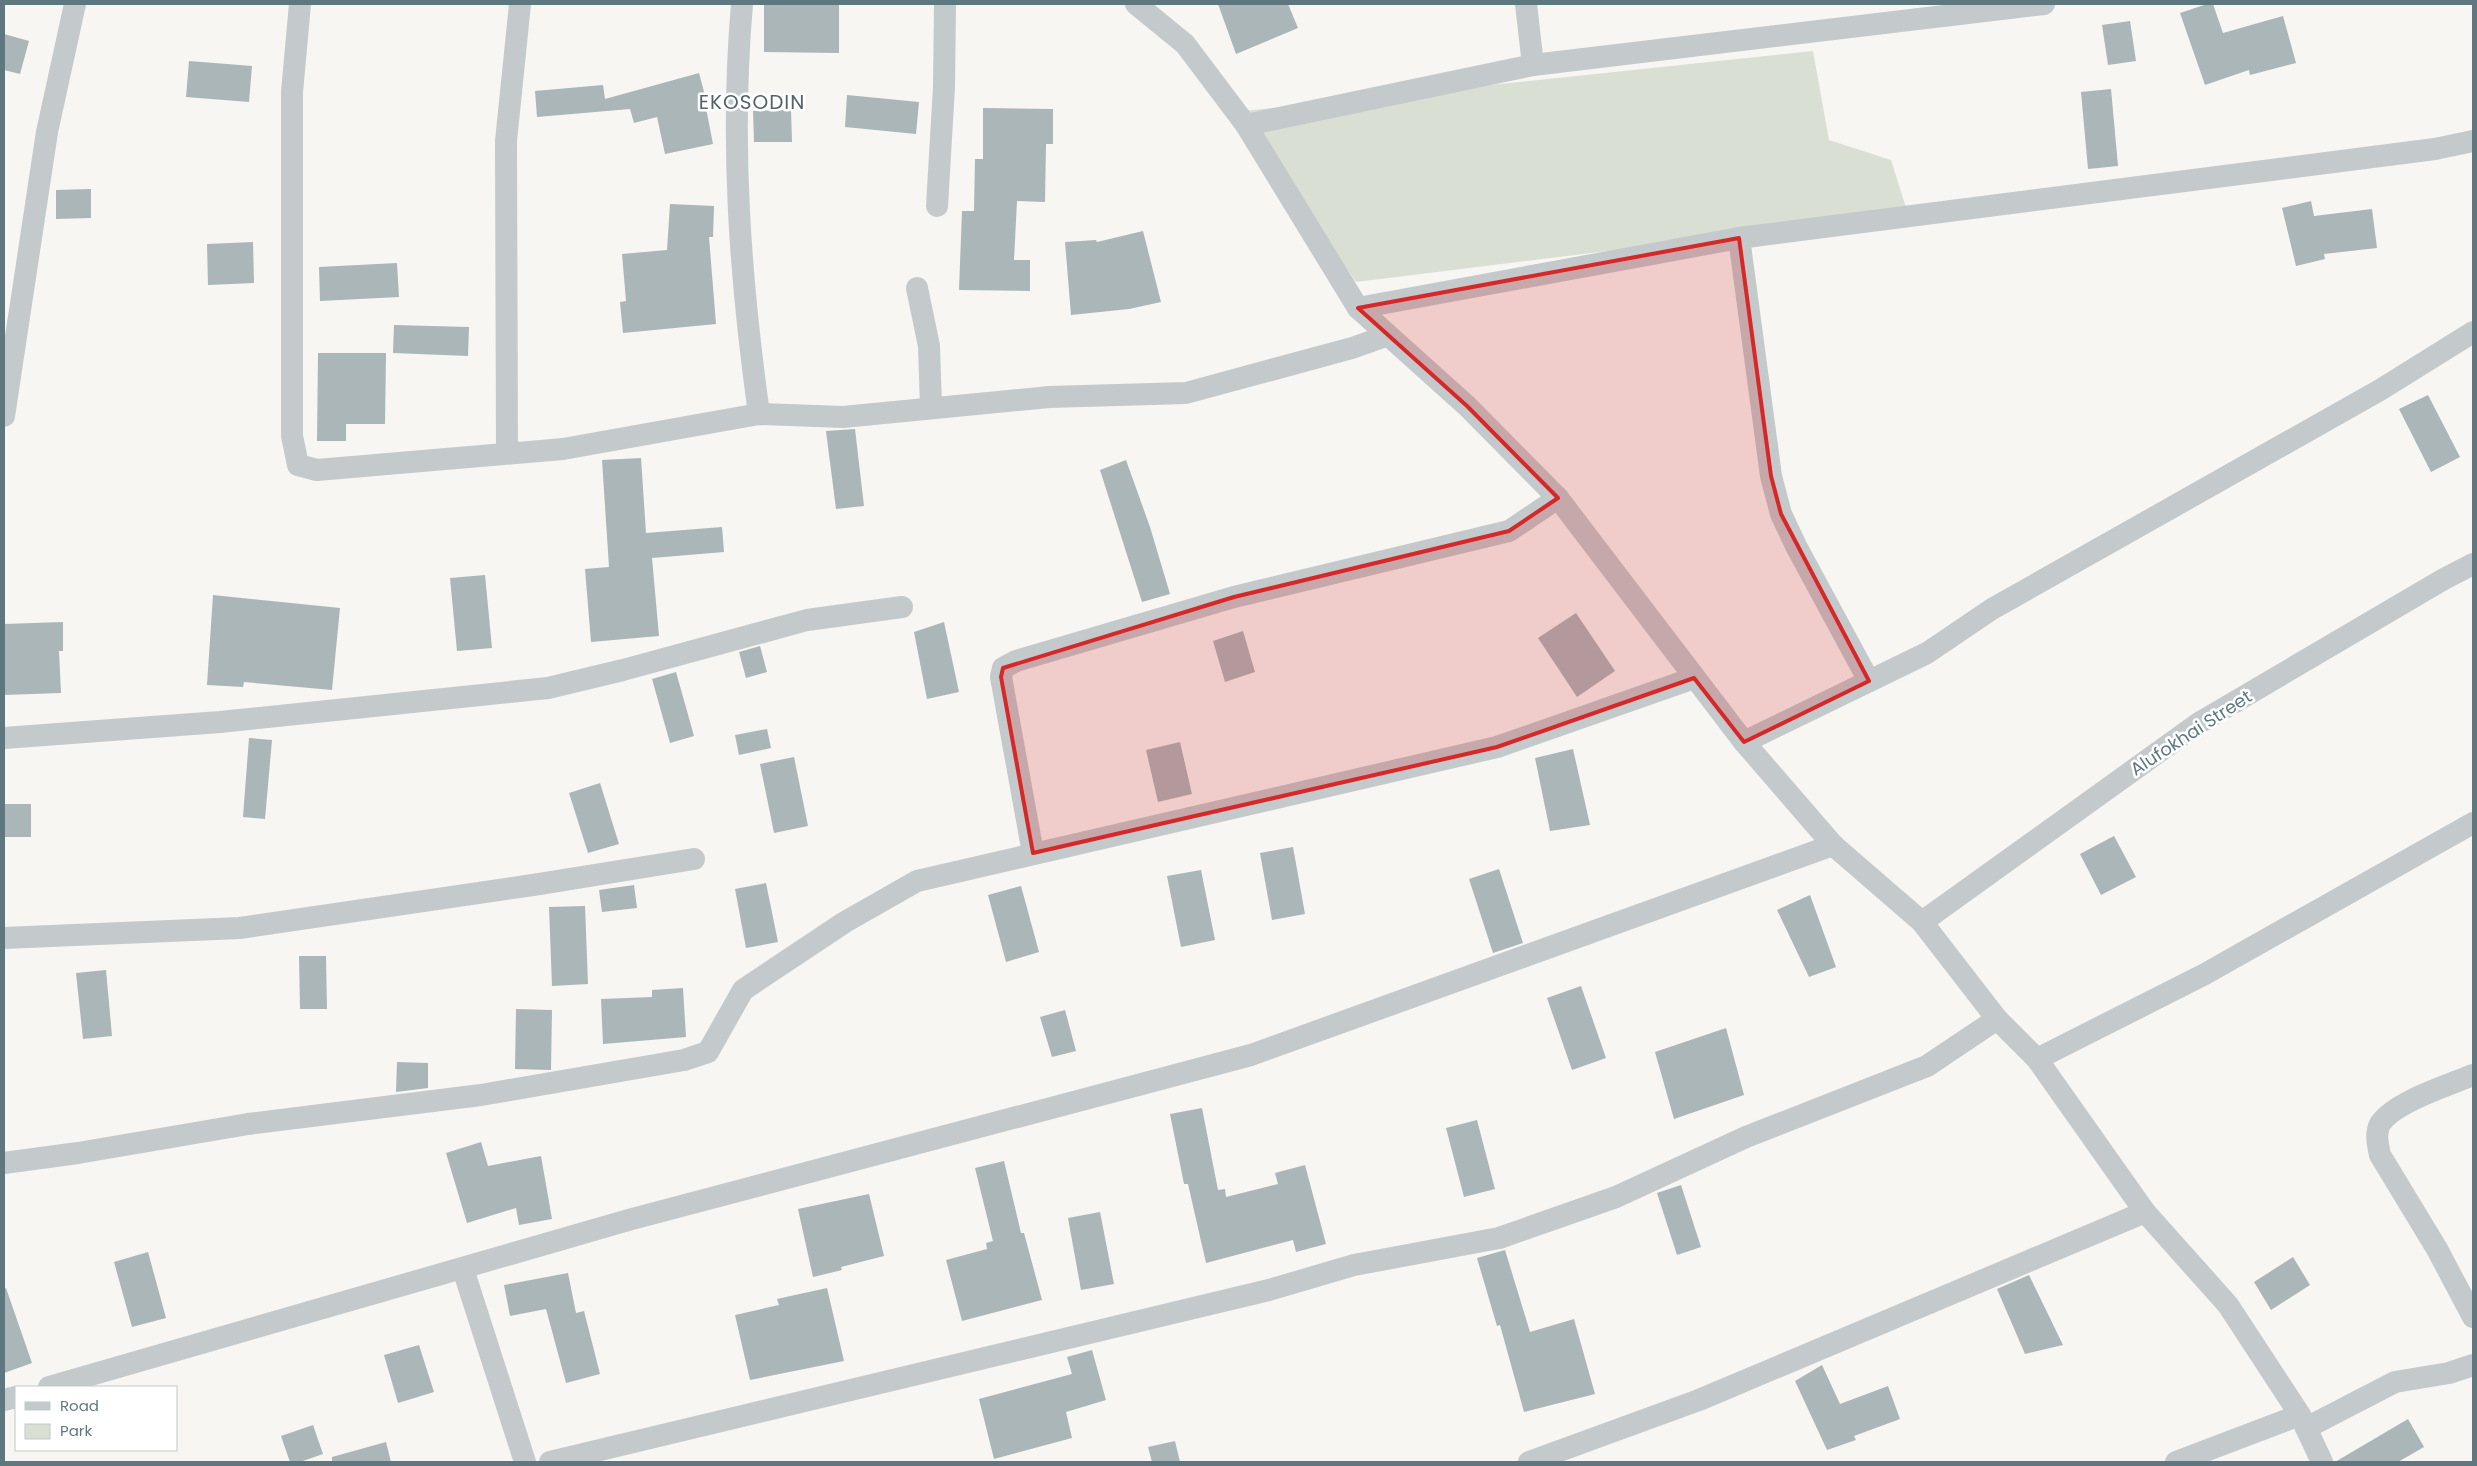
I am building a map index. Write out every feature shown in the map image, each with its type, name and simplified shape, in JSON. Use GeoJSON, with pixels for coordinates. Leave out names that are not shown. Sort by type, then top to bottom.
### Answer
{"type":"FeatureCollection","features":[{"type":"Feature","properties":{"kind":"street"},"geometry":{"type":"LineString","coordinates":[[4,416],[47,132],[75,4]]}},
{"type":"Feature","properties":{"kind":"street"},"geometry":{"type":"LineString","coordinates":[[300,4],[292,92],[292,436],[298,465],[317,470],[563,448],[759,414],[843,417],[1049,397],[1186,393],[1352,348],[1386,336]]}},
{"type":"Feature","properties":{"kind":"street"},"geometry":{"type":"LineString","coordinates":[[507,453],[506,141],[520,4]]}},
{"type":"Feature","properties":{"kind":"street"},"geometry":{"type":"LineString","coordinates":[[742,4],[736,175],[748,334],[759,414]]}},
{"type":"Feature","properties":{"kind":"street"},"geometry":{"type":"LineString","coordinates":[[936,206],[944,87],[945,4]]}},
{"type":"Feature","properties":{"kind":"street"},"geometry":{"type":"LineString","coordinates":[[1136,4],[1185,44],[1246,125],[1358,308],[1386,336],[1467,406],[1558,498],[1744,742],[1833,845],[1922,922],[1997,1019],[2037,1059],[2145,1212],[2228,1305],[2303,1422],[2322,1462]]}},
{"type":"Feature","properties":{"kind":"street"},"geometry":{"type":"LineString","coordinates":[[1526,4],[1533,65]]}},
{"type":"Feature","properties":{"kind":"street"},"geometry":{"type":"LineString","coordinates":[[1246,125],[1533,65],[2011,5],[2044,4]]}},
{"type":"Feature","properties":{"kind":"street"},"geometry":{"type":"LineString","coordinates":[[1358,308],[1739,238],[2435,149],[2473,141]]}},
{"type":"Feature","properties":{"kind":"street"},"geometry":{"type":"LineString","coordinates":[[1739,238],[1771,476],[1782,514],[1796,546],[1868,681]]}},
{"type":"Feature","properties":{"kind":"street"},"geometry":{"type":"LineString","coordinates":[[918,288],[929,346],[931,407]]}},
{"type":"Feature","properties":{"kind":"street"},"geometry":{"type":"LineString","coordinates":[[1744,742],[1927,653],[1992,609],[2380,390],[2473,332]]}},
{"type":"Feature","properties":{"kind":"street"},"geometry":{"type":"LineString","coordinates":[[1033,853],[1000,677],[1003,668],[1016,661],[1234,597],[1509,531],[1558,498]]}},
{"type":"Feature","properties":{"kind":"street","name":"Alufokhai Street"},"geometry":{"type":"LineString","coordinates":[[1922,922],[2199,723],[2444,579],[2473,564]]}},
{"type":"Feature","properties":{"kind":"street"},"geometry":{"type":"LineString","coordinates":[[4,738],[220,722],[548,688],[623,670],[807,620],[902,607]]}},
{"type":"Feature","properties":{"kind":"street"},"geometry":{"type":"LineString","coordinates":[[4,1163],[78,1153],[248,1124],[481,1095],[684,1060],[708,1052],[744,990],[846,922],[917,881],[1497,747],[1694,678]]}},
{"type":"Feature","properties":{"kind":"street"},"geometry":{"type":"LineString","coordinates":[[2037,1059],[2205,974],[2473,823]]}},
{"type":"Feature","properties":{"kind":"street"},"geometry":{"type":"LineString","coordinates":[[53,1386],[632,1219],[1251,1055],[1833,845]]}},
{"type":"Feature","properties":{"kind":"street"},"geometry":{"type":"LineString","coordinates":[[4,938],[240,928],[533,885],[694,859]]}},
{"type":"Feature","properties":{"kind":"street"},"geometry":{"type":"LineString","coordinates":[[550,1462],[1269,1290],[1354,1265],[1499,1238],[1616,1197],[1746,1137],[1927,1066],[1997,1019]]}},
{"type":"Feature","properties":{"kind":"street"},"geometry":{"type":"LineString","coordinates":[[2473,1075],[2393,1110],[2380,1125],[2377,1140],[2380,1155],[2437,1249],[2473,1317]]}},
{"type":"Feature","properties":{"kind":"street"},"geometry":{"type":"LineString","coordinates":[[1529,1462],[1699,1400],[2145,1212]]}},
{"type":"Feature","properties":{"kind":"street"},"geometry":{"type":"LineString","coordinates":[[463,1269],[525,1462]]}},
{"type":"Feature","properties":{"kind":"street"},"geometry":{"type":"LineString","coordinates":[[2176,1462],[2303,1422],[2395,1382],[2449,1373],[2473,1365]]}},
{"type":"Feature","properties":{"kind":"highlighted area"},"geometry":{"type":"Polygon","coordinates":[[[1739,238],[1771,476],[1781,514],[1869,681],[1744,742],[1694,678],[1497,747],[1033,853],[1001,677],[1003,668],[1234,597],[1509,531],[1558,498],[1467,406],[1358,308],[1739,238]]]}},
{"type":"Feature","properties":{"kind":"green space"},"geometry":{"type":"Polygon","coordinates":[[[1813,51],[1829,140],[1891,160],[1908,214],[1356,282],[1234,112],[1813,51]]]}},
{"type":"Feature","properties":{"kind":"building"},"geometry":{"type":"Polygon","coordinates":[[[764,4],[839,4],[839,53],[764,52],[764,4]]]}},
{"type":"Feature","properties":{"kind":"building"},"geometry":{"type":"Polygon","coordinates":[[[1218,4],[1288,4],[1298,28],[1236,54],[1218,4]]]}},
{"type":"Feature","properties":{"kind":"building"},"geometry":{"type":"Polygon","coordinates":[[[2207,4],[2213,4],[2223,33],[2283,16],[2296,63],[2250,75],[2249,70],[2205,85],[2180,13],[2207,4]]]}},
{"type":"Feature","properties":{"kind":"building"},"geometry":{"type":"Polygon","coordinates":[[[2130,21],[2136,61],[2108,65],[2102,25],[2130,21]]]}},
{"type":"Feature","properties":{"kind":"building"},"geometry":{"type":"Polygon","coordinates":[[[4,34],[29,41],[20,74],[4,70],[4,34]]]}},
{"type":"Feature","properties":{"kind":"building"},"geometry":{"type":"Polygon","coordinates":[[[189,61],[252,66],[249,102],[186,97],[189,61]]]}},
{"type":"Feature","properties":{"kind":"building"},"geometry":{"type":"Polygon","coordinates":[[[699,73],[707,103],[705,103],[713,144],[665,154],[657,117],[634,123],[630,109],[537,117],[535,91],[603,85],[605,99],[699,73]]]}},
{"type":"Feature","properties":{"kind":"building"},"geometry":{"type":"Polygon","coordinates":[[[2111,89],[2118,166],[2088,169],[2081,92],[2111,89]]]}},
{"type":"Feature","properties":{"kind":"building"},"geometry":{"type":"Polygon","coordinates":[[[847,95],[919,102],[916,134],[845,127],[847,95]]]}},
{"type":"Feature","properties":{"kind":"building"},"geometry":{"type":"Polygon","coordinates":[[[983,108],[1053,109],[1053,144],[1046,144],[1045,202],[1017,201],[1014,260],[1030,260],[1030,291],[959,290],[962,211],[974,211],[975,159],[983,159],[983,108]]]}},
{"type":"Feature","properties":{"kind":"building"},"geometry":{"type":"Polygon","coordinates":[[[791,110],[792,142],[754,142],[753,111],[791,110]]]}},
{"type":"Feature","properties":{"kind":"building"},"geometry":{"type":"Polygon","coordinates":[[[91,189],[91,218],[56,219],[56,190],[91,189]]]}},
{"type":"Feature","properties":{"kind":"building"},"geometry":{"type":"Polygon","coordinates":[[[2311,201],[2314,216],[2372,209],[2377,248],[2324,254],[2325,259],[2296,266],[2282,208],[2311,201]]]}},
{"type":"Feature","properties":{"kind":"building"},"geometry":{"type":"Polygon","coordinates":[[[670,204],[714,206],[713,237],[709,237],[716,324],[623,333],[620,302],[626,301],[622,254],[667,250],[670,204]]]}},
{"type":"Feature","properties":{"kind":"building"},"geometry":{"type":"Polygon","coordinates":[[[1143,231],[1161,302],[1129,309],[1071,315],[1065,242],[1096,240],[1097,242],[1143,231]]]}},
{"type":"Feature","properties":{"kind":"building"},"geometry":{"type":"Polygon","coordinates":[[[253,242],[254,283],[208,285],[207,244],[253,242]]]}},
{"type":"Feature","properties":{"kind":"building"},"geometry":{"type":"Polygon","coordinates":[[[397,263],[399,297],[320,301],[319,267],[397,263]]]}},
{"type":"Feature","properties":{"kind":"building"},"geometry":{"type":"Polygon","coordinates":[[[394,325],[469,327],[468,356],[393,353],[394,325]]]}},
{"type":"Feature","properties":{"kind":"building"},"geometry":{"type":"Polygon","coordinates":[[[318,353],[386,353],[385,424],[346,424],[346,441],[317,441],[318,353]]]}},
{"type":"Feature","properties":{"kind":"building"},"geometry":{"type":"Polygon","coordinates":[[[2428,395],[2460,457],[2431,472],[2399,409],[2428,395]]]}},
{"type":"Feature","properties":{"kind":"building"},"geometry":{"type":"Polygon","coordinates":[[[855,429],[864,506],[836,509],[826,431],[855,429]]]}},
{"type":"Feature","properties":{"kind":"building"},"geometry":{"type":"Polygon","coordinates":[[[641,458],[646,533],[722,527],[724,552],[652,558],[659,636],[591,642],[585,569],[609,567],[602,460],[641,458]]]}},
{"type":"Feature","properties":{"kind":"building"},"geometry":{"type":"Polygon","coordinates":[[[1126,460],[1150,527],[1170,594],[1142,602],[1100,470],[1126,460]]]}},
{"type":"Feature","properties":{"kind":"building"},"geometry":{"type":"Polygon","coordinates":[[[485,575],[492,648],[457,651],[450,578],[485,575]]]}},
{"type":"Feature","properties":{"kind":"building"},"geometry":{"type":"Polygon","coordinates":[[[213,595],[340,608],[332,690],[244,682],[243,687],[207,685],[213,595]]]}},
{"type":"Feature","properties":{"kind":"building"},"geometry":{"type":"Polygon","coordinates":[[[1576,613],[1615,671],[1577,697],[1538,638],[1576,613]]]}},
{"type":"Feature","properties":{"kind":"building"},"geometry":{"type":"Polygon","coordinates":[[[63,622],[63,651],[59,651],[61,693],[4,695],[4,624],[63,622]]]}},
{"type":"Feature","properties":{"kind":"building"},"geometry":{"type":"Polygon","coordinates":[[[944,622],[959,692],[927,699],[914,632],[944,622]]]}},
{"type":"Feature","properties":{"kind":"building"},"geometry":{"type":"Polygon","coordinates":[[[1243,631],[1255,672],[1225,682],[1213,641],[1243,631]]]}},
{"type":"Feature","properties":{"kind":"building"},"geometry":{"type":"Polygon","coordinates":[[[760,646],[767,672],[746,678],[739,652],[760,646]]]}},
{"type":"Feature","properties":{"kind":"building"},"geometry":{"type":"Polygon","coordinates":[[[676,672],[694,736],[670,743],[652,679],[676,672]]]}},
{"type":"Feature","properties":{"kind":"building"},"geometry":{"type":"Polygon","coordinates":[[[767,729],[771,748],[739,755],[735,735],[767,729]]]}},
{"type":"Feature","properties":{"kind":"building"},"geometry":{"type":"Polygon","coordinates":[[[249,738],[272,740],[265,819],[243,817],[249,738]]]}},
{"type":"Feature","properties":{"kind":"building"},"geometry":{"type":"Polygon","coordinates":[[[1180,742],[1192,794],[1158,802],[1146,750],[1180,742]]]}},
{"type":"Feature","properties":{"kind":"building"},"geometry":{"type":"Polygon","coordinates":[[[1573,749],[1590,825],[1550,831],[1535,758],[1573,749]]]}},
{"type":"Feature","properties":{"kind":"building"},"geometry":{"type":"Polygon","coordinates":[[[794,757],[808,826],[774,833],[760,764],[794,757]]]}},
{"type":"Feature","properties":{"kind":"building"},"geometry":{"type":"Polygon","coordinates":[[[600,783],[619,844],[588,853],[569,793],[600,783]]]}},
{"type":"Feature","properties":{"kind":"building"},"geometry":{"type":"Polygon","coordinates":[[[4,804],[31,804],[31,837],[4,837],[4,804]]]}},
{"type":"Feature","properties":{"kind":"building"},"geometry":{"type":"Polygon","coordinates":[[[2114,836],[2136,877],[2101,895],[2080,854],[2114,836]]]}},
{"type":"Feature","properties":{"kind":"building"},"geometry":{"type":"Polygon","coordinates":[[[1293,847],[1305,914],[1272,920],[1260,853],[1293,847]]]}},
{"type":"Feature","properties":{"kind":"building"},"geometry":{"type":"Polygon","coordinates":[[[1499,869],[1523,943],[1493,953],[1469,879],[1499,869]]]}},
{"type":"Feature","properties":{"kind":"building"},"geometry":{"type":"Polygon","coordinates":[[[1201,870],[1215,940],[1181,947],[1167,876],[1201,870]]]}},
{"type":"Feature","properties":{"kind":"building"},"geometry":{"type":"Polygon","coordinates":[[[766,883],[778,942],[746,948],[735,889],[766,883]]]}},
{"type":"Feature","properties":{"kind":"building"},"geometry":{"type":"Polygon","coordinates":[[[634,885],[637,908],[602,912],[599,890],[634,885]]]}},
{"type":"Feature","properties":{"kind":"building"},"geometry":{"type":"Polygon","coordinates":[[[1021,886],[1039,952],[1006,962],[988,895],[1021,886]]]}},
{"type":"Feature","properties":{"kind":"building"},"geometry":{"type":"Polygon","coordinates":[[[1810,895],[1836,967],[1809,977],[1777,910],[1810,895]]]}},
{"type":"Feature","properties":{"kind":"building"},"geometry":{"type":"Polygon","coordinates":[[[585,906],[588,984],[552,986],[549,907],[585,906]]]}},
{"type":"Feature","properties":{"kind":"building"},"geometry":{"type":"Polygon","coordinates":[[[299,956],[326,956],[327,1009],[300,1009],[299,956]]]}},
{"type":"Feature","properties":{"kind":"building"},"geometry":{"type":"Polygon","coordinates":[[[106,970],[112,1036],[83,1039],[76,973],[106,970]]]}},
{"type":"Feature","properties":{"kind":"building"},"geometry":{"type":"Polygon","coordinates":[[[1581,986],[1606,1058],[1572,1070],[1547,998],[1581,986]]]}},
{"type":"Feature","properties":{"kind":"building"},"geometry":{"type":"Polygon","coordinates":[[[683,988],[686,1037],[603,1044],[601,999],[652,997],[652,990],[683,988]]]}},
{"type":"Feature","properties":{"kind":"building"},"geometry":{"type":"Polygon","coordinates":[[[516,1009],[552,1010],[551,1070],[515,1069],[516,1009]]]}},
{"type":"Feature","properties":{"kind":"building"},"geometry":{"type":"Polygon","coordinates":[[[1065,1010],[1076,1051],[1052,1057],[1040,1017],[1065,1010]]]}},
{"type":"Feature","properties":{"kind":"building"},"geometry":{"type":"Polygon","coordinates":[[[1726,1028],[1744,1095],[1674,1119],[1655,1052],[1726,1028]]]}},
{"type":"Feature","properties":{"kind":"building"},"geometry":{"type":"Polygon","coordinates":[[[397,1062],[428,1063],[428,1088],[396,1092],[397,1062]]]}},
{"type":"Feature","properties":{"kind":"building"},"geometry":{"type":"Polygon","coordinates":[[[1202,1108],[1218,1190],[1225,1189],[1226,1197],[1278,1184],[1275,1173],[1305,1165],[1326,1244],[1296,1252],[1293,1240],[1206,1263],[1188,1184],[1184,1184],[1170,1114],[1202,1108]]]}},
{"type":"Feature","properties":{"kind":"building"},"geometry":{"type":"Polygon","coordinates":[[[1477,1120],[1495,1189],[1464,1197],[1446,1128],[1477,1120]]]}},
{"type":"Feature","properties":{"kind":"building"},"geometry":{"type":"Polygon","coordinates":[[[481,1142],[488,1166],[541,1156],[552,1219],[519,1225],[516,1208],[467,1223],[446,1153],[481,1142]]]}},
{"type":"Feature","properties":{"kind":"building"},"geometry":{"type":"Polygon","coordinates":[[[1004,1161],[1021,1233],[1024,1233],[1042,1300],[962,1321],[946,1260],[987,1249],[986,1243],[993,1241],[975,1168],[1004,1161]]]}},
{"type":"Feature","properties":{"kind":"building"},"geometry":{"type":"Polygon","coordinates":[[[1681,1185],[1701,1247],[1677,1255],[1657,1193],[1681,1185]]]}},
{"type":"Feature","properties":{"kind":"building"},"geometry":{"type":"Polygon","coordinates":[[[869,1194],[884,1256],[841,1267],[842,1270],[813,1277],[798,1209],[869,1194]]]}},
{"type":"Feature","properties":{"kind":"building"},"geometry":{"type":"Polygon","coordinates":[[[1100,1212],[1114,1284],[1081,1290],[1068,1218],[1100,1212]]]}},
{"type":"Feature","properties":{"kind":"building"},"geometry":{"type":"Polygon","coordinates":[[[1505,1250],[1530,1332],[1574,1319],[1595,1394],[1524,1412],[1500,1325],[1497,1326],[1477,1258],[1505,1250]]]}},
{"type":"Feature","properties":{"kind":"building"},"geometry":{"type":"Polygon","coordinates":[[[148,1252],[166,1318],[132,1327],[114,1262],[148,1252]]]}},
{"type":"Feature","properties":{"kind":"building"},"geometry":{"type":"Polygon","coordinates":[[[2293,1257],[2310,1285],[2271,1310],[2254,1282],[2293,1257]]]}},
{"type":"Feature","properties":{"kind":"building"},"geometry":{"type":"Polygon","coordinates":[[[568,1273],[576,1313],[584,1311],[600,1374],[566,1383],[546,1309],[510,1316],[504,1285],[568,1273]]]}},
{"type":"Feature","properties":{"kind":"building"},"geometry":{"type":"Polygon","coordinates":[[[2029,1275],[2063,1345],[2025,1354],[1997,1289],[2029,1275]]]}},
{"type":"Feature","properties":{"kind":"building"},"geometry":{"type":"Polygon","coordinates":[[[6,1288],[32,1363],[4,1373],[4,1289],[6,1288]]]}},
{"type":"Feature","properties":{"kind":"building"},"geometry":{"type":"Polygon","coordinates":[[[827,1288],[844,1361],[750,1380],[735,1315],[779,1305],[777,1299],[827,1288]]]}},
{"type":"Feature","properties":{"kind":"building"},"geometry":{"type":"Polygon","coordinates":[[[419,1345],[434,1392],[398,1403],[384,1355],[419,1345]]]}},
{"type":"Feature","properties":{"kind":"building"},"geometry":{"type":"Polygon","coordinates":[[[1092,1350],[1106,1400],[1066,1412],[1072,1438],[994,1459],[979,1399],[1072,1374],[1067,1357],[1092,1350]]]}},
{"type":"Feature","properties":{"kind":"building"},"geometry":{"type":"Polygon","coordinates":[[[1822,1365],[1840,1404],[1888,1386],[1900,1419],[1854,1436],[1856,1440],[1827,1450],[1795,1381],[1822,1365]]]}},
{"type":"Feature","properties":{"kind":"building"},"geometry":{"type":"Polygon","coordinates":[[[2408,1419],[2424,1447],[2398,1462],[2335,1462],[2408,1419]]]}},
{"type":"Feature","properties":{"kind":"building"},"geometry":{"type":"Polygon","coordinates":[[[313,1425],[323,1454],[300,1462],[290,1462],[281,1436],[313,1425]]]}},
{"type":"Feature","properties":{"kind":"building"},"geometry":{"type":"Polygon","coordinates":[[[1175,1441],[1180,1462],[1152,1462],[1148,1447],[1175,1441]]]}},
{"type":"Feature","properties":{"kind":"building"},"geometry":{"type":"Polygon","coordinates":[[[386,1442],[391,1462],[332,1462],[332,1457],[386,1442]]]}},
{"type":"Feature","properties":{"kind":"district","name":"EKOSODIN"},"geometry":{"type":"Point","coordinates":[752,102]}}]}
